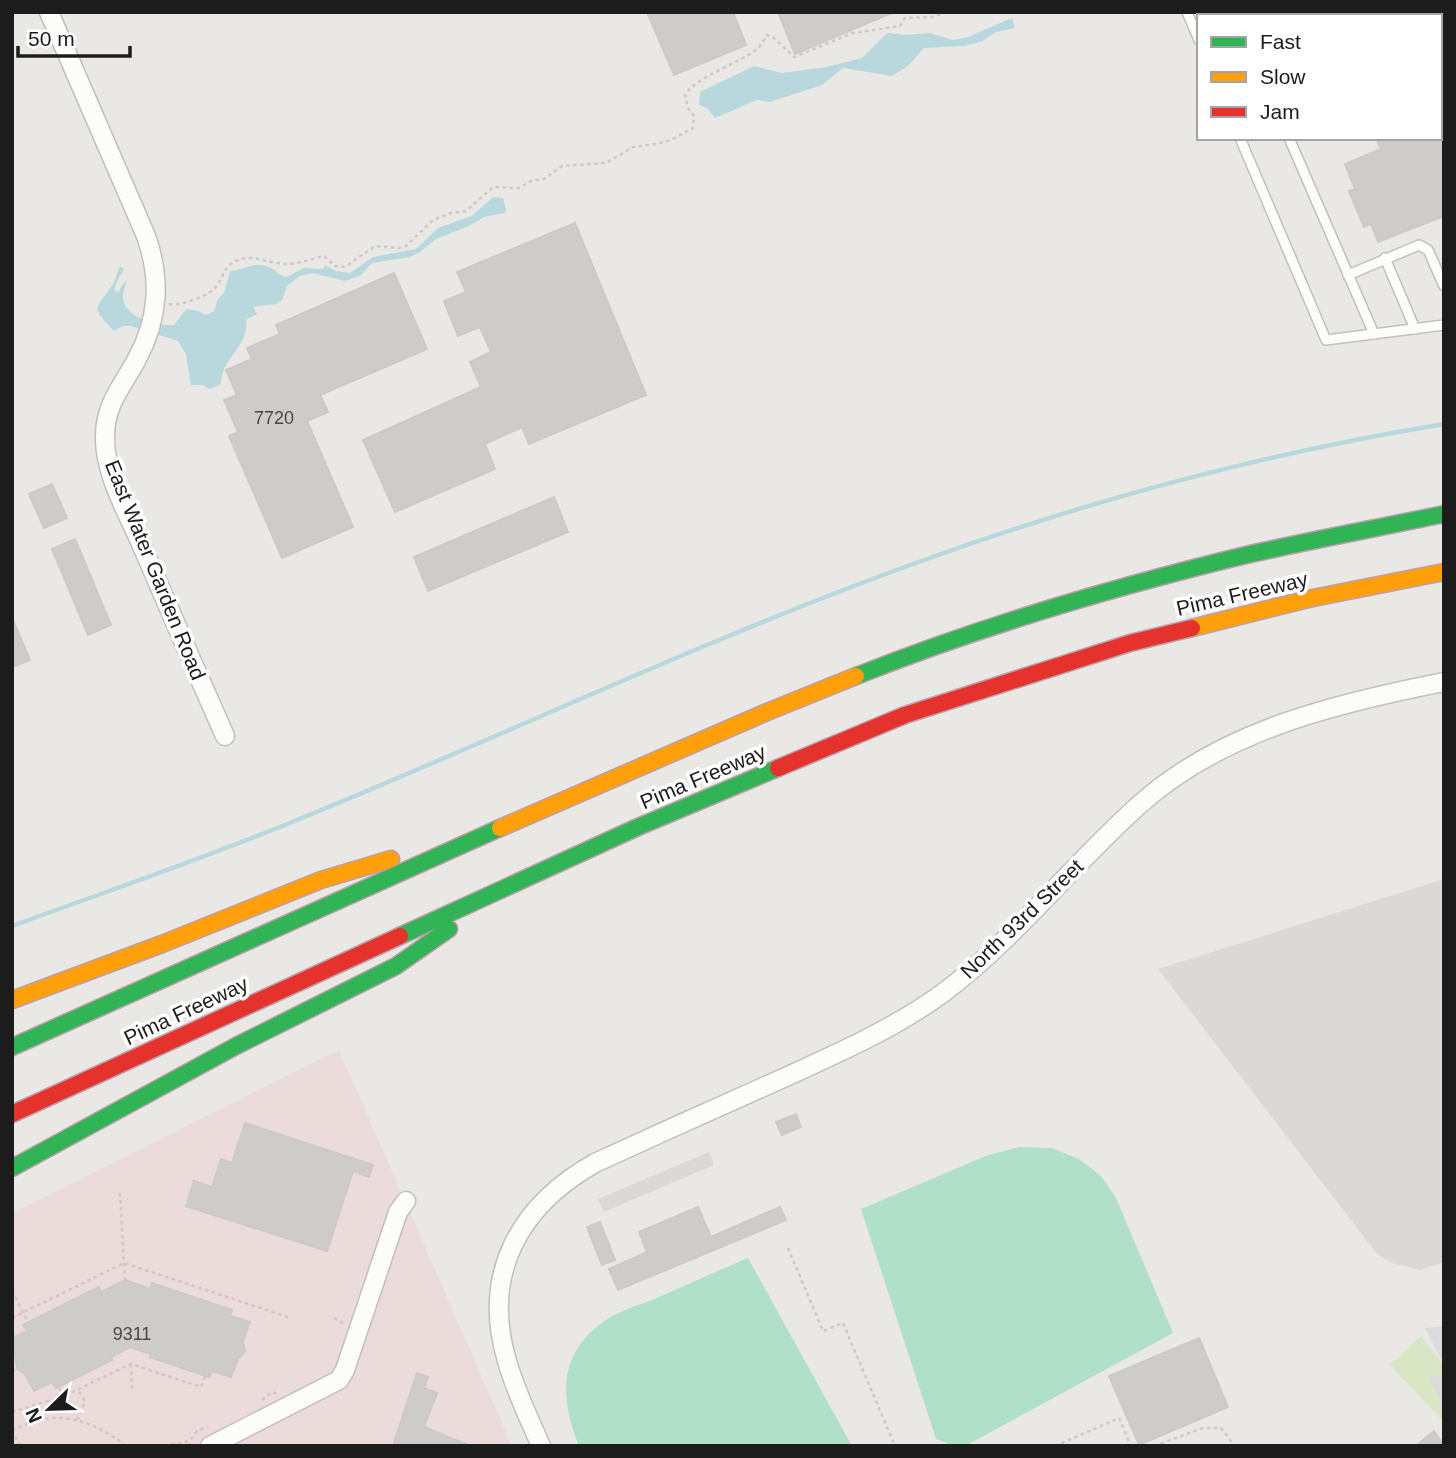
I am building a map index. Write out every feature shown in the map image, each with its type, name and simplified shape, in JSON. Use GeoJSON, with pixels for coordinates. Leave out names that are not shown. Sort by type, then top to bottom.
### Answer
{"type":"FeatureCollection","features":[{"type":"Feature","properties":{"kind":"highway","name":"Pima Freeway"},"geometry":{"type":"LineString","coordinates":[[12,1047],[506,825],[767,712],[929,647],[1093,595],[1247,555],[1444,514]]}},
{"type":"Feature","properties":{"kind":"highway","name":"Pima Freeway"},"geometry":{"type":"LineString","coordinates":[[12,1114],[706,797],[905,715],[1130,643],[1308,599],[1444,572]]}},
{"type":"Feature","properties":{"kind":"highway"},"geometry":{"type":"LineString","coordinates":[[12,1000],[321,880],[506,825]]}},
{"type":"Feature","properties":{"kind":"highway"},"geometry":{"type":"LineString","coordinates":[[12,1168],[236,1046],[396,966],[536,874]]}},
{"type":"Feature","properties":{"kind":"street","name":"East Water Garden Road"},"geometry":{"type":"LineString","coordinates":[[49,12],[152,253],[157,293],[155,306],[137,359],[107,412],[105,437],[108,461],[225,736]]}},
{"type":"Feature","properties":{"kind":"street","name":"North 93rd Street"},"geometry":{"type":"LineString","coordinates":[[541,1446],[506,1358],[497,1301],[499,1282],[515,1238],[532,1215],[562,1184],[595,1163],[869,1040],[918,1010],[993,951],[1139,804],[1200,762],[1246,738],[1308,714],[1444,682]]}},
{"type":"Feature","properties":{"kind":"street"},"geometry":{"type":"LineString","coordinates":[[210,1446],[339,1380],[345,1370],[398,1212],[406,1201]]}},
{"type":"Feature","properties":{"kind":"lane"},"geometry":{"type":"LineString","coordinates":[[1187,12],[1197,35]]}},
{"type":"Feature","properties":{"kind":"lane"},"geometry":{"type":"LineString","coordinates":[[1241,140],[1326,340],[1444,325]]}},
{"type":"Feature","properties":{"kind":"lane"},"geometry":{"type":"LineString","coordinates":[[1290,140],[1374,334]]}},
{"type":"Feature","properties":{"kind":"lane"},"geometry":{"type":"LineString","coordinates":[[1348,275],[1419,245],[1428,250],[1444,286]]}},
{"type":"Feature","properties":{"kind":"lane"},"geometry":{"type":"LineString","coordinates":[[1385,258],[1415,329]]}},
{"type":"Feature","properties":{"kind":"path"},"geometry":{"type":"LineString","coordinates":[[155,306],[179,305],[205,295],[215,288],[230,264],[246,258],[285,264],[324,256],[335,266],[345,267],[375,246],[406,246],[433,220],[466,211],[493,187],[519,188],[531,181],[544,179],[562,166],[606,163],[633,147],[671,140],[693,128],[694,116],[688,108],[685,95],[688,89],[694,83],[716,74],[757,50],[767,35],[794,57],[853,33],[900,26],[905,18],[932,17],[947,12]]}},
{"type":"Feature","properties":{"kind":"path"},"geometry":{"type":"LineString","coordinates":[[120,1193],[125,1280]]}},
{"type":"Feature","properties":{"kind":"path"},"geometry":{"type":"LineString","coordinates":[[788,1248],[823,1331],[843,1323],[895,1446]]}},
{"type":"Feature","properties":{"kind":"path"},"geometry":{"type":"LineString","coordinates":[[12,1318],[124,1264],[288,1317]]}},
{"type":"Feature","properties":{"kind":"path"},"geometry":{"type":"LineString","coordinates":[[12,1291],[28,1322]]}},
{"type":"Feature","properties":{"kind":"path"},"geometry":{"type":"LineString","coordinates":[[334,1318],[346,1327]]}},
{"type":"Feature","properties":{"kind":"path"},"geometry":{"type":"LineString","coordinates":[[12,1412],[64,1396],[131,1364],[201,1387],[205,1376]]}},
{"type":"Feature","properties":{"kind":"path"},"geometry":{"type":"LineString","coordinates":[[131,1364],[132,1389]]}},
{"type":"Feature","properties":{"kind":"path"},"geometry":{"type":"LineString","coordinates":[[12,1371],[17,1369]]}},
{"type":"Feature","properties":{"kind":"path"},"geometry":{"type":"LineString","coordinates":[[59,1387],[64,1396]]}},
{"type":"Feature","properties":{"kind":"path"},"geometry":{"type":"LineString","coordinates":[[77,1420],[85,1402],[78,1389]]}},
{"type":"Feature","properties":{"kind":"path"},"geometry":{"type":"LineString","coordinates":[[259,1403],[272,1392],[279,1393]]}},
{"type":"Feature","properties":{"kind":"path"},"geometry":{"type":"LineString","coordinates":[[1055,1446],[1119,1418],[1131,1446]]}},
{"type":"Feature","properties":{"kind":"path"},"geometry":{"type":"LineString","coordinates":[[20,1446],[12,1430],[44,1419],[77,1420],[107,1432],[127,1446]]}},
{"type":"Feature","properties":{"kind":"path"},"geometry":{"type":"LineString","coordinates":[[164,1446],[185,1443],[193,1439],[197,1431],[208,1427]]}},
{"type":"Feature","properties":{"kind":"path"},"geometry":{"type":"LineString","coordinates":[[1154,1446],[1202,1429],[1221,1428],[1235,1446]]}},
{"type":"Feature","properties":{"kind":"shaded area"},"geometry":{"type":"Polygon","coordinates":[[[1444,879],[1444,1262],[1420,1270],[1392,1263],[1377,1254],[1158,969],[1444,879]]]}},
{"type":"Feature","properties":{"kind":"shaded area"},"geometry":{"type":"Polygon","coordinates":[[[339,1050],[512,1446],[12,1446],[12,1213],[339,1050]]]}},
{"type":"Feature","properties":{"kind":"shaded area"},"geometry":{"type":"Polygon","coordinates":[[[709,1152],[714,1165],[604,1212],[598,1199],[709,1152]]]}},
{"type":"Feature","properties":{"kind":"shaded area"},"geometry":{"type":"Polygon","coordinates":[[[1444,1326],[1444,1365],[1425,1328],[1444,1326]]]}},
{"type":"Feature","properties":{"kind":"shaded area"},"geometry":{"type":"Polygon","coordinates":[[[1444,1372],[1444,1406],[1429,1379],[1444,1372]]]}},
{"type":"Feature","properties":{"kind":"green space"},"geometry":{"type":"Polygon","coordinates":[[[1019,1147],[1052,1148],[1079,1159],[1101,1176],[1116,1198],[1173,1333],[965,1446],[955,1446],[936,1439],[861,1209],[988,1155],[1019,1147]]]}},
{"type":"Feature","properties":{"kind":"green space"},"geometry":{"type":"Polygon","coordinates":[[[748,1258],[852,1446],[579,1446],[572,1427],[566,1392],[567,1375],[580,1344],[609,1318],[748,1258]]]}},
{"type":"Feature","properties":{"kind":"green space"},"geometry":{"type":"Polygon","coordinates":[[[1421,1336],[1444,1365],[1444,1422],[1390,1365],[1421,1336]]]}},
{"type":"Feature","properties":{"kind":"water"},"geometry":{"type":"Polygon","coordinates":[[[1012,18],[1015,28],[996,32],[981,42],[964,46],[924,48],[908,66],[892,76],[843,68],[822,85],[770,102],[757,100],[715,118],[707,108],[699,105],[700,92],[754,66],[782,73],[826,67],[862,58],[887,33],[930,33],[953,40],[968,37],[1012,18]]]}},
{"type":"Feature","properties":{"kind":"water"},"geometry":{"type":"Polygon","coordinates":[[[493,197],[503,198],[505,213],[484,217],[436,239],[410,257],[372,263],[361,275],[345,281],[313,273],[300,276],[287,286],[282,300],[276,304],[253,307],[257,314],[246,320],[244,337],[225,367],[221,384],[210,389],[202,385],[191,385],[186,354],[178,341],[131,326],[123,326],[114,331],[98,311],[99,303],[113,284],[120,267],[124,270],[114,290],[119,292],[127,280],[123,297],[129,310],[150,322],[174,325],[186,309],[206,315],[214,311],[218,299],[224,293],[230,271],[260,265],[287,277],[303,268],[323,269],[325,265],[336,271],[350,273],[373,257],[416,249],[438,228],[472,216],[493,197]]]}},
{"type":"Feature","properties":{"kind":"building"},"geometry":{"type":"Polygon","coordinates":[[[647,12],[733,12],[746,45],[674,75],[647,12]]]}},
{"type":"Feature","properties":{"kind":"building"},"geometry":{"type":"Polygon","coordinates":[[[778,12],[894,12],[795,54],[778,12]]]}},
{"type":"Feature","properties":{"kind":"building"},"geometry":{"type":"Polygon","coordinates":[[[1444,138],[1444,216],[1378,242],[1371,224],[1364,227],[1349,191],[1355,189],[1345,164],[1381,149],[1377,140],[1444,138]]]}},
{"type":"Feature","properties":{"kind":"building"},"geometry":{"type":"Polygon","coordinates":[[[575,223],[646,395],[529,444],[522,427],[485,444],[495,469],[395,512],[363,440],[481,387],[470,362],[491,352],[480,327],[458,336],[444,301],[466,292],[457,272],[575,223]]]}},
{"type":"Feature","properties":{"kind":"building"},"geometry":{"type":"Polygon","coordinates":[[[394,273],[427,349],[320,395],[328,412],[307,421],[353,527],[282,558],[229,436],[238,432],[224,400],[237,395],[226,370],[252,359],[247,348],[280,334],[276,325],[394,273]]]}},
{"type":"Feature","properties":{"kind":"building"},"geometry":{"type":"Polygon","coordinates":[[[52,484],[67,518],[44,528],[29,494],[52,484]]]}},
{"type":"Feature","properties":{"kind":"building"},"geometry":{"type":"Polygon","coordinates":[[[554,497],[568,532],[428,591],[414,557],[554,497]]]}},
{"type":"Feature","properties":{"kind":"building"},"geometry":{"type":"Polygon","coordinates":[[[75,539],[111,625],[88,635],[52,549],[75,539]]]}},
{"type":"Feature","properties":{"kind":"building"},"geometry":{"type":"Polygon","coordinates":[[[12,618],[30,660],[12,667],[12,618]]]}},
{"type":"Feature","properties":{"kind":"building"},"geometry":{"type":"Polygon","coordinates":[[[796,1114],[801,1127],[782,1135],[776,1122],[796,1114]]]}},
{"type":"Feature","properties":{"kind":"building"},"geometry":{"type":"Polygon","coordinates":[[[245,1123],[373,1165],[369,1177],[353,1171],[327,1251],[186,1206],[194,1181],[212,1187],[221,1159],[232,1163],[245,1123]]]}},
{"type":"Feature","properties":{"kind":"building"},"geometry":{"type":"Polygon","coordinates":[[[698,1207],[711,1237],[780,1207],[786,1220],[618,1290],[609,1269],[647,1252],[639,1232],[698,1207]]]}},
{"type":"Feature","properties":{"kind":"building"},"geometry":{"type":"Polygon","coordinates":[[[600,1222],[615,1260],[602,1265],[587,1227],[600,1222]]]}},
{"type":"Feature","properties":{"kind":"building"},"geometry":{"type":"Polygon","coordinates":[[[125,1280],[150,1289],[152,1283],[232,1310],[230,1316],[250,1322],[243,1341],[245,1352],[238,1359],[231,1377],[212,1371],[209,1377],[150,1357],[151,1354],[130,1347],[111,1357],[112,1360],[56,1388],[52,1382],[34,1391],[25,1374],[17,1369],[12,1338],[27,1331],[23,1325],[99,1287],[101,1292],[125,1280]]]}},
{"type":"Feature","properties":{"kind":"building"},"geometry":{"type":"Polygon","coordinates":[[[1199,1338],[1228,1407],[1139,1445],[1109,1376],[1199,1338]]]}},
{"type":"Feature","properties":{"kind":"building"},"geometry":{"type":"Polygon","coordinates":[[[417,1373],[428,1377],[424,1388],[437,1393],[424,1427],[470,1446],[393,1446],[417,1373]]]}},
{"type":"Feature","properties":{"kind":"building"},"geometry":{"type":"Polygon","coordinates":[[[1434,1431],[1444,1446],[1416,1446],[1434,1431]]]}},
{"type":"Feature","properties":{"kind":"waterway"},"geometry":{"type":"LineString","coordinates":[[12,926],[257,836],[766,620],[927,559],[1053,517],[1182,480],[1312,449],[1444,424]]}},
{"type":"Feature","properties":{"kind":"traffic: fast"},"geometry":{"type":"LineString","coordinates":[[856,676],[1000,624],[1147,580],[1246,555],[1444,514]]}},
{"type":"Feature","properties":{"kind":"traffic: fast"},"geometry":{"type":"LineString","coordinates":[[400,936],[638,827],[778,768]]}},
{"type":"Feature","properties":{"kind":"traffic: fast"},"geometry":{"type":"LineString","coordinates":[[12,1047],[500,828]]}},
{"type":"Feature","properties":{"kind":"traffic: fast"},"geometry":{"type":"LineString","coordinates":[[12,1168],[236,1046],[396,966],[449,929]]}},
{"type":"Feature","properties":{"kind":"traffic: slow"},"geometry":{"type":"LineString","coordinates":[[1192,628],[1308,599],[1444,572]]}},
{"type":"Feature","properties":{"kind":"traffic: slow"},"geometry":{"type":"LineString","coordinates":[[500,828],[856,676]]}},
{"type":"Feature","properties":{"kind":"traffic: slow"},"geometry":{"type":"LineString","coordinates":[[12,1000],[321,880],[391,859]]}},
{"type":"Feature","properties":{"kind":"traffic: jam"},"geometry":{"type":"LineString","coordinates":[[778,768],[905,715],[1130,643],[1192,628]]}},
{"type":"Feature","properties":{"kind":"traffic: jam"},"geometry":{"type":"LineString","coordinates":[[12,1114],[400,936]]}}]}
